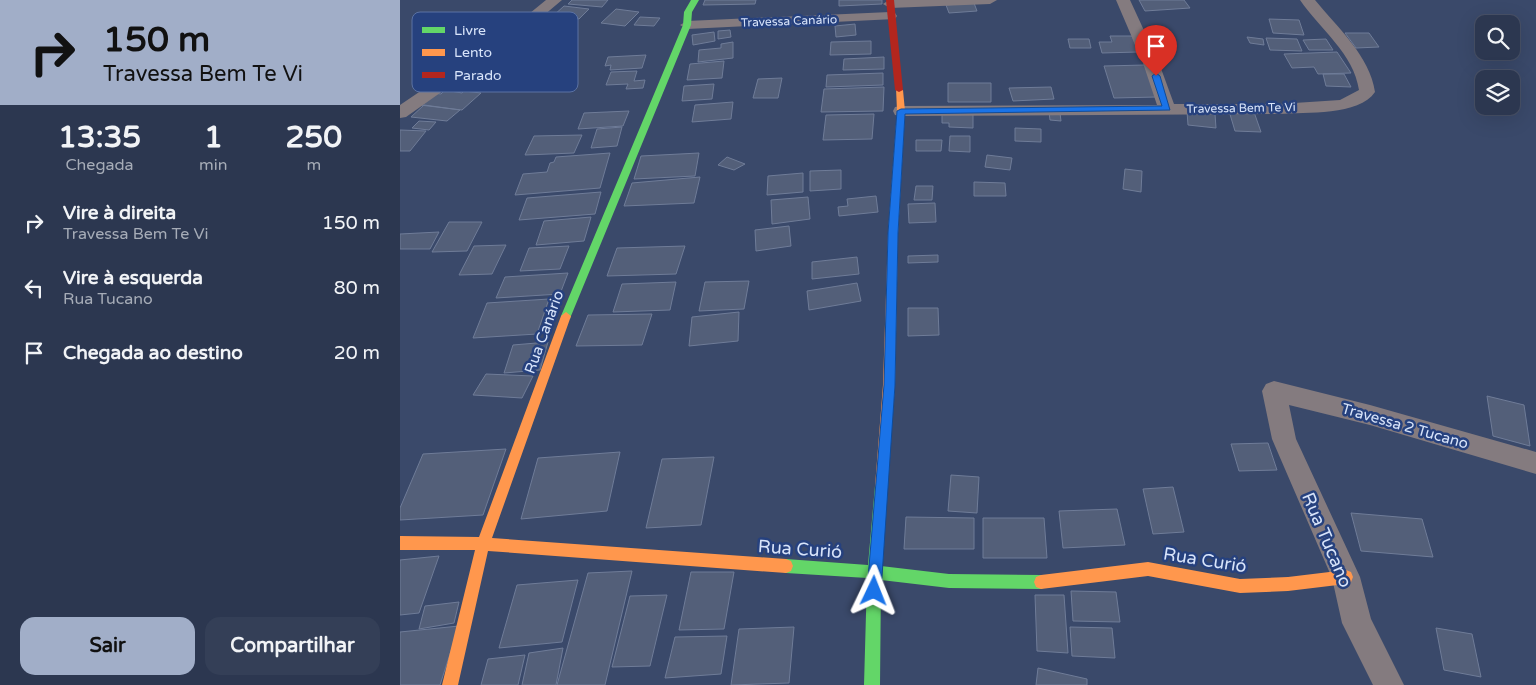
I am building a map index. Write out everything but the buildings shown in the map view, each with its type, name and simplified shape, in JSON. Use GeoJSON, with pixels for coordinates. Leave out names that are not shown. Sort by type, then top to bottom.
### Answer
{"type":"FeatureCollection","features":[{"type":"Feature","properties":{"kind":"street"},"geometry":{"type":"LineString","coordinates":[[540,12],[555,0]]}},
{"type":"Feature","properties":{"kind":"street","name":"Rua Canário"},"geometry":{"type":"LineString","coordinates":[[450,685],[483,544],[579,281],[687,25],[688,12],[695,0]]}},
{"type":"Feature","properties":{"kind":"street","name":"Travessa Canário"},"geometry":{"type":"LineString","coordinates":[[687,25],[990,0]]}},
{"type":"Feature","properties":{"kind":"street"},"geometry":{"type":"LineString","coordinates":[[1123,0],[1151,64],[1167,109]]}},
{"type":"Feature","properties":{"kind":"street","name":"Travessa Bem Te Vi"},"geometry":{"type":"LineString","coordinates":[[901,111],[1280,109],[1352,102],[1367,92],[1364,78],[1333,31],[1307,0]]}},
{"type":"Feature","properties":{"kind":"street"},"geometry":{"type":"LineString","coordinates":[[872,685],[874,572],[890,385],[893,233],[901,111],[890,7]]}},
{"type":"Feature","properties":{"kind":"street"},"geometry":{"type":"LineString","coordinates":[[400,113],[430,92]]}},
{"type":"Feature","properties":{"kind":"street","name":"Travessa 2 Tucano"},"geometry":{"type":"LineString","coordinates":[[1274,391],[1370,415],[1536,463]]}},
{"type":"Feature","properties":{"kind":"street","name":"Rua Tucano"},"geometry":{"type":"LineString","coordinates":[[1274,391],[1284,439],[1346,577],[1357,623],[1389,685]]}},
{"type":"Feature","properties":{"kind":"street","name":"Rua Curió"},"geometry":{"type":"LineString","coordinates":[[400,543],[483,544],[874,572],[949,581],[1053,582],[1148,569],[1240,586],[1288,584],[1346,577]]}},
{"type":"Feature","properties":{"kind":"traffic: fast"},"geometry":{"type":"LineString","coordinates":[[566,316],[687,25],[688,12],[695,0]]}},
{"type":"Feature","properties":{"kind":"traffic: fast"},"geometry":{"type":"LineString","coordinates":[[872,685],[874,572],[881,486]]}},
{"type":"Feature","properties":{"kind":"traffic: fast"},"geometry":{"type":"LineString","coordinates":[[786,566],[874,572],[949,581],[1041,582]]}},
{"type":"Feature","properties":{"kind":"traffic: slow"},"geometry":{"type":"LineString","coordinates":[[881,486],[889,385],[893,233],[901,111],[899,90]]}},
{"type":"Feature","properties":{"kind":"traffic: slow"},"geometry":{"type":"LineString","coordinates":[[450,685],[483,544],[566,316]]}},
{"type":"Feature","properties":{"kind":"traffic: slow"},"geometry":{"type":"LineString","coordinates":[[400,543],[483,544],[786,566]]}},
{"type":"Feature","properties":{"kind":"traffic: slow"},"geometry":{"type":"LineString","coordinates":[[1041,582],[1148,569],[1240,586],[1288,584],[1346,577]]}},
{"type":"Feature","properties":{"kind":"traffic: jam"},"geometry":{"type":"LineString","coordinates":[[890,0],[899,90]]}},
{"type":"Feature","properties":{"kind":"route"},"geometry":{"type":"LineString","coordinates":[[874,591],[890,385],[893,233],[901,111],[1167,109],[1156,76]]}}]}
